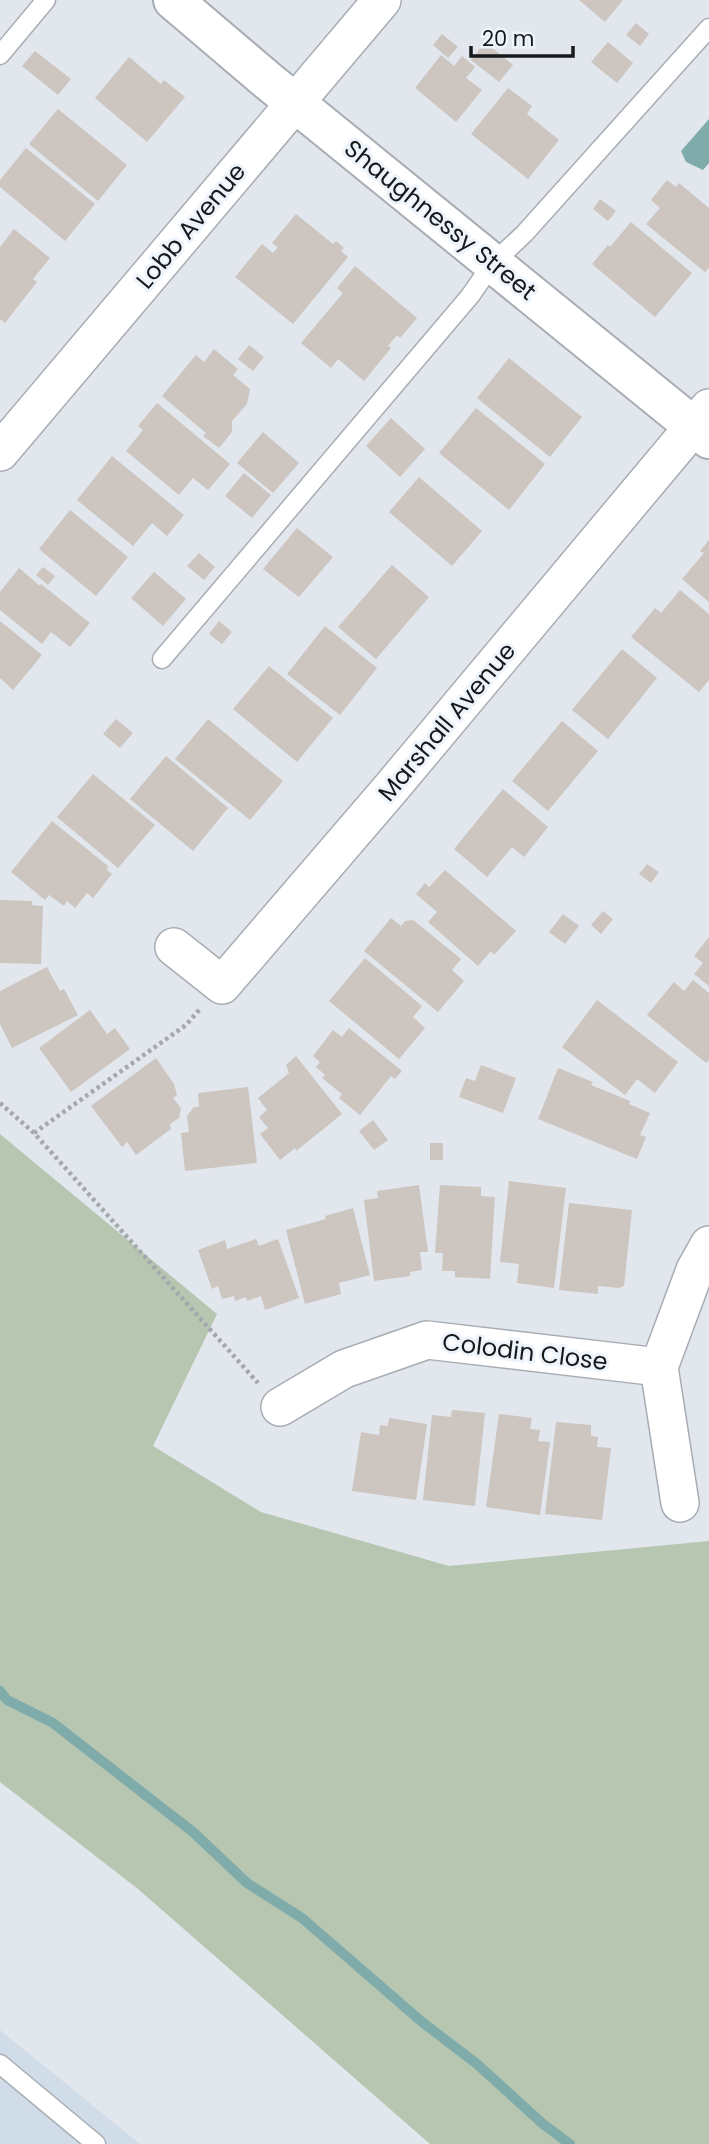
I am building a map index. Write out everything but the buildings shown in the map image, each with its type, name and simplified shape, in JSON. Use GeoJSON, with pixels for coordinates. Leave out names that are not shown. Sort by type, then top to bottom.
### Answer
{"type":"FeatureCollection","features":[{"type":"Feature","properties":{"kind":"main road","name":"Shaughnessy Street"},"geometry":{"type":"LineString","coordinates":[[173,0],[295,103],[493,263],[704,425]]}},
{"type":"Feature","properties":{"kind":"street","name":"Lobb Avenue"},"geometry":{"type":"LineString","coordinates":[[0,452],[382,0]]}},
{"type":"Feature","properties":{"kind":"street","name":"Marshall Avenue"},"geometry":{"type":"LineString","coordinates":[[222,985],[704,425]]}},
{"type":"Feature","properties":{"kind":"street"},"geometry":{"type":"LineString","coordinates":[[174,947],[222,985]]}},
{"type":"Feature","properties":{"kind":"street"},"geometry":{"type":"LineString","coordinates":[[680,1503],[659,1367],[695,1270],[709,1245]]}},
{"type":"Feature","properties":{"kind":"street","name":"Colodin Close"},"geometry":{"type":"LineString","coordinates":[[279,1407],[344,1369],[427,1340],[659,1367]]}},
{"type":"Feature","properties":{"kind":"lane"},"geometry":{"type":"LineString","coordinates":[[0,55],[46,0]]}},
{"type":"Feature","properties":{"kind":"lane"},"geometry":{"type":"LineString","coordinates":[[162,659],[470,296],[493,263],[524,234],[709,28]]}},
{"type":"Feature","properties":{"kind":"lane"},"geometry":{"type":"LineString","coordinates":[[0,2064],[96,2144]]}},
{"type":"Feature","properties":{"kind":"path"},"geometry":{"type":"LineString","coordinates":[[34,1133],[186,1025],[222,985]]}},
{"type":"Feature","properties":{"kind":"path"},"geometry":{"type":"LineString","coordinates":[[0,1103],[34,1133],[279,1407]]}},
{"type":"Feature","properties":{"kind":"shaded area"},"geometry":{"type":"Polygon","coordinates":[[[709,119],[709,163],[703,170],[686,162],[681,151],[709,119]]]}},
{"type":"Feature","properties":{"kind":"shaded area"},"geometry":{"type":"Polygon","coordinates":[[[0,1134],[217,1314],[153,1446],[261,1512],[449,1566],[709,1541],[709,2144],[430,2144],[138,1889],[0,1782],[0,1134]]]}},
{"type":"Feature","properties":{"kind":"shaded area"},"geometry":{"type":"Polygon","coordinates":[[[0,2030],[140,2144],[0,2144],[0,2030]]]}},
{"type":"Feature","properties":{"kind":"waterway"},"geometry":{"type":"LineString","coordinates":[[0,1691],[7,1700],[53,1723],[193,1832],[247,1883],[302,1918],[422,2022],[477,2064],[543,2124],[570,2144]]}}]}
